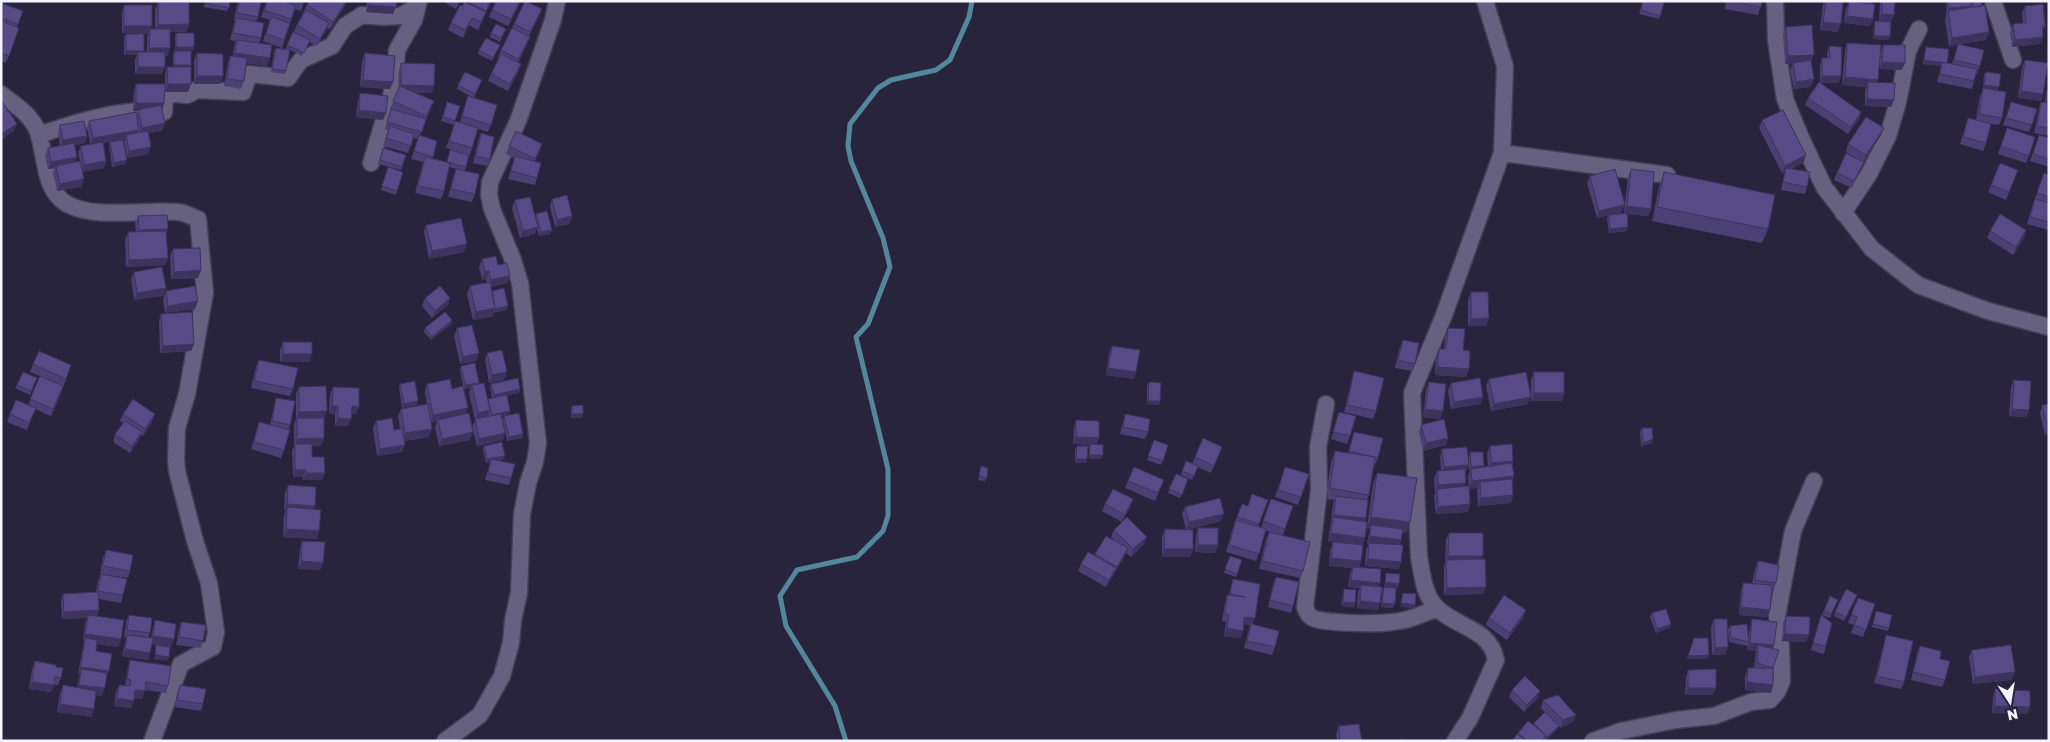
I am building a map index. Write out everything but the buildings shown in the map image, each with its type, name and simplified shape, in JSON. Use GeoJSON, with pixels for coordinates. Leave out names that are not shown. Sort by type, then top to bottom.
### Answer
{"type":"FeatureCollection","features":[{"type":"Feature","properties":{"kind":"street"},"geometry":{"type":"LineString","coordinates":[[445,741],[480,714],[502,676],[511,643],[513,620],[519,592],[522,514],[538,443],[520,283],[513,260],[492,209],[489,195],[490,182],[518,121],[557,1]]}},
{"type":"Feature","properties":{"kind":"street"},"geometry":{"type":"LineString","coordinates":[[1455,741],[1470,718],[1496,660],[1488,641],[1437,608],[1429,596],[1424,582],[1420,558],[1412,393],[1431,349],[1502,153],[1505,66],[1485,1]]}},
{"type":"Feature","properties":{"kind":"street"},"geometry":{"type":"LineString","coordinates":[[1775,1],[1776,40],[1785,100],[1824,187],[1872,249],[1918,285],[1988,310],[2049,328]]}},
{"type":"Feature","properties":{"kind":"street"},"geometry":{"type":"LineString","coordinates":[[1993,1],[2013,60]]}},
{"type":"Feature","properties":{"kind":"street"},"geometry":{"type":"LineString","coordinates":[[39,135],[90,119],[130,113],[164,112],[165,93],[187,95],[197,90],[242,92],[249,74],[288,78],[301,60],[332,46],[345,26],[362,15],[400,16],[418,4]]}},
{"type":"Feature","properties":{"kind":"street"},"geometry":{"type":"LineString","coordinates":[[371,163],[390,100],[395,78],[397,50],[414,20],[418,4]]}},
{"type":"Feature","properties":{"kind":"street"},"geometry":{"type":"LineString","coordinates":[[1843,213],[1869,174],[1888,136],[1898,102],[1908,50],[1919,28]]}},
{"type":"Feature","properties":{"kind":"street"},"geometry":{"type":"LineString","coordinates":[[1,94],[18,105],[29,118],[39,135],[45,167],[55,192],[66,203],[84,210],[138,213],[178,212],[198,219],[205,293],[187,394],[177,428],[176,459],[177,471],[195,542],[209,583],[216,632],[213,647],[181,664],[152,741]]}},
{"type":"Feature","properties":{"kind":"street"},"geometry":{"type":"LineString","coordinates":[[1502,153],[1667,175]]}},
{"type":"Feature","properties":{"kind":"street"},"geometry":{"type":"LineString","coordinates":[[1326,404],[1318,447],[1319,490],[1305,607],[1308,614],[1312,618],[1330,621],[1393,622],[1418,616],[1437,608]]}},
{"type":"Feature","properties":{"kind":"street"},"geometry":{"type":"LineString","coordinates":[[1594,741],[1621,731],[1676,720],[1714,716],[1751,702],[1770,700],[1777,692],[1782,681],[1781,647],[1777,616],[1793,531],[1814,481]]}},
{"type":"Feature","properties":{"kind":"waterway"},"geometry":{"type":"LineString","coordinates":[[846,741],[835,706],[786,626],[780,596],[797,570],[857,557],[883,531],[888,516],[888,469],[856,337],[868,324],[890,267],[883,238],[851,161],[848,146],[850,124],[878,88],[891,80],[936,70],[950,60],[969,17],[972,1]]}}]}
